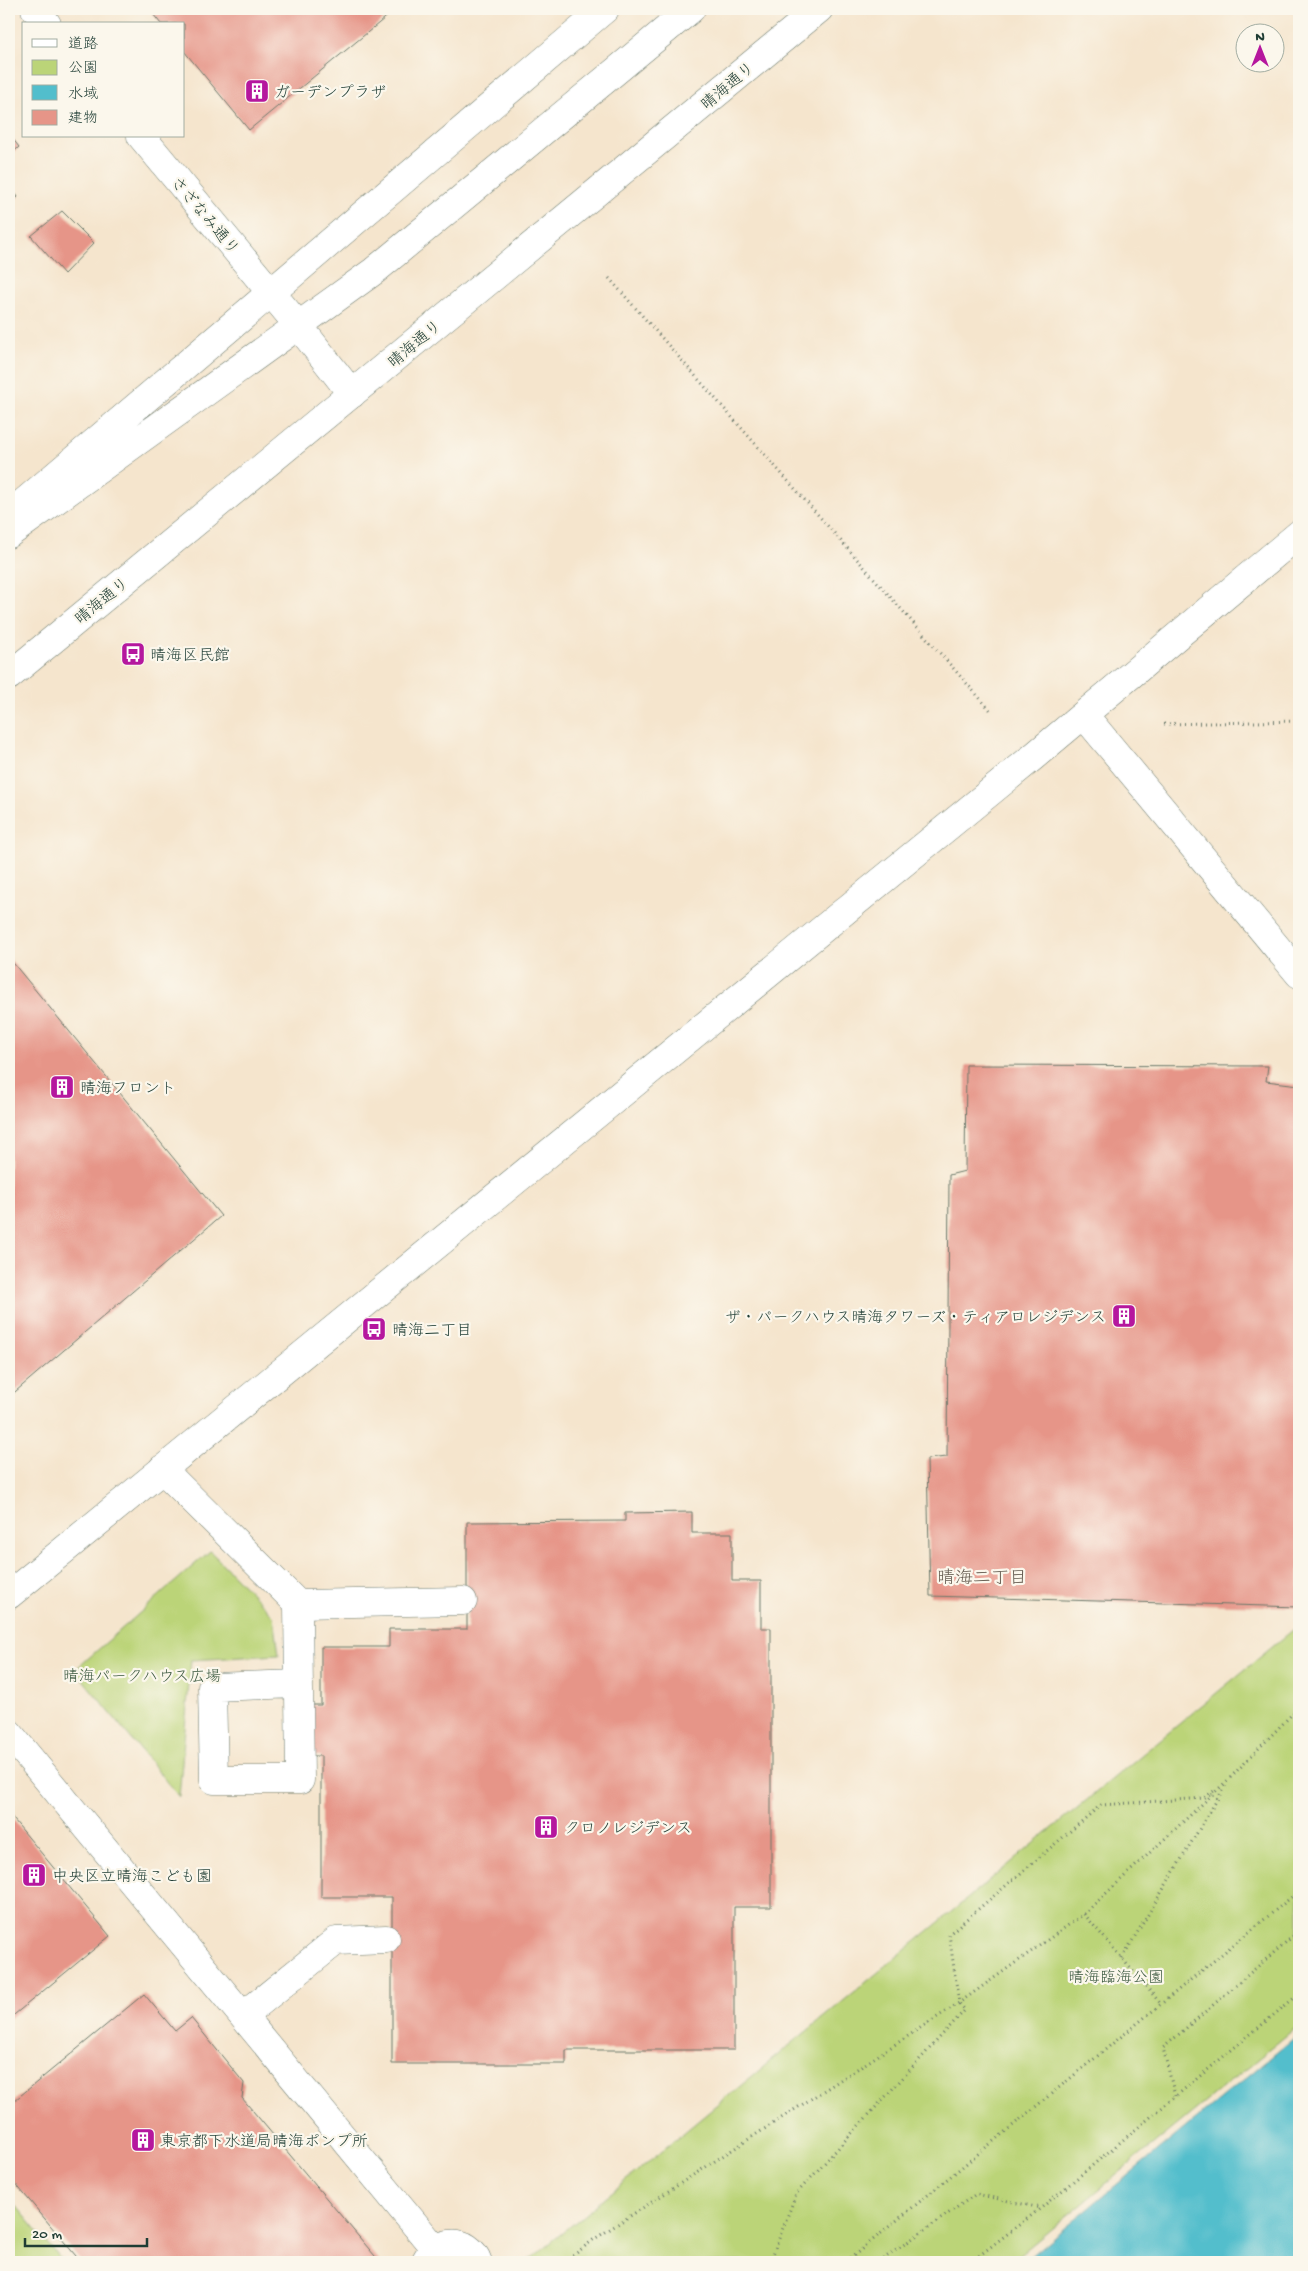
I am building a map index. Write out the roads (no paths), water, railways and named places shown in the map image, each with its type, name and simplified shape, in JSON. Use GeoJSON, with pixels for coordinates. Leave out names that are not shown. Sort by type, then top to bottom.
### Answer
{"type":"FeatureCollection","features":[{"type":"Feature","properties":{"kind":"street"},"geometry":{"type":"LineString","coordinates":[[35,9],[45,22]]}},
{"type":"Feature","properties":{"kind":"street"},"geometry":{"type":"LineString","coordinates":[[9,516],[605,9]]}},
{"type":"Feature","properties":{"kind":"street"},"geometry":{"type":"LineString","coordinates":[[9,534],[374,271],[691,9]]}},
{"type":"Feature","properties":{"kind":"street","name":"晴海通り"},"geometry":{"type":"LineString","coordinates":[[9,676],[819,9]]}},
{"type":"Feature","properties":{"kind":"street","name":"さざなみ通り"},"geometry":{"type":"LineString","coordinates":[[143,138],[298,325],[352,394]]}},
{"type":"Feature","properties":{"kind":"street"},"geometry":{"type":"LineString","coordinates":[[9,1595],[1084,715],[1299,534]]}},
{"type":"Feature","properties":{"kind":"street"},"geometry":{"type":"LineString","coordinates":[[1084,715],[1299,974]]}},
{"type":"Feature","properties":{"kind":"street"},"geometry":{"type":"LineString","coordinates":[[162,1469],[298,1604],[299,1684],[300,1780],[214,1780],[212,1687],[299,1684]]}},
{"type":"Feature","properties":{"kind":"street"},"geometry":{"type":"LineString","coordinates":[[298,1604],[464,1601]]}},
{"type":"Feature","properties":{"kind":"street"},"geometry":{"type":"LineString","coordinates":[[9,1734],[243,2016],[431,2256],[443,2244],[462,2244],[470,2250],[478,2262]]}},
{"type":"Feature","properties":{"kind":"street"},"geometry":{"type":"LineString","coordinates":[[243,2016],[336,1941],[386,1939]]}},
{"type":"Feature","properties":{"kind":"water"},"geometry":{"type":"Polygon","coordinates":[[[1299,2034],[1299,2262],[1023,2262],[1299,2034]]]}},
{"type":"Feature","properties":{"kind":"place","name":"ガーデンプラザ"},"geometry":{"type":"Point","coordinates":[257,91]}},
{"type":"Feature","properties":{"kind":"place","name":"晴海区民館"},"geometry":{"type":"Point","coordinates":[133,654]}},
{"type":"Feature","properties":{"kind":"place","name":"晴海フロント"},"geometry":{"type":"Point","coordinates":[62,1087]}},
{"type":"Feature","properties":{"kind":"place","name":"ザ・パークハウス晴海タワーズ・ティアロレジデンス"},"geometry":{"type":"Point","coordinates":[1124,1316]}},
{"type":"Feature","properties":{"kind":"place","name":"晴海二丁目"},"geometry":{"type":"Point","coordinates":[374,1329]}},
{"type":"Feature","properties":{"kind":"place","name":"クロノレジデンス"},"geometry":{"type":"Point","coordinates":[546,1827]}},
{"type":"Feature","properties":{"kind":"place","name":"中央区立晴海こども園"},"geometry":{"type":"Point","coordinates":[34,1875]}},
{"type":"Feature","properties":{"kind":"place","name":"東京都下水道局晴海ポンプ所"},"geometry":{"type":"Point","coordinates":[143,2140]}},
{"type":"Feature","properties":{"kind":"district","name":"晴海二丁目"},"geometry":{"type":"Point","coordinates":[982,1577]}},
{"type":"Feature","properties":{"kind":"park label","name":"晴海パークハウス広場"},"geometry":{"type":"Point","coordinates":[142,1675]}},
{"type":"Feature","properties":{"kind":"park label","name":"晴海臨海公園"},"geometry":{"type":"Point","coordinates":[1116,1976]}}]}
